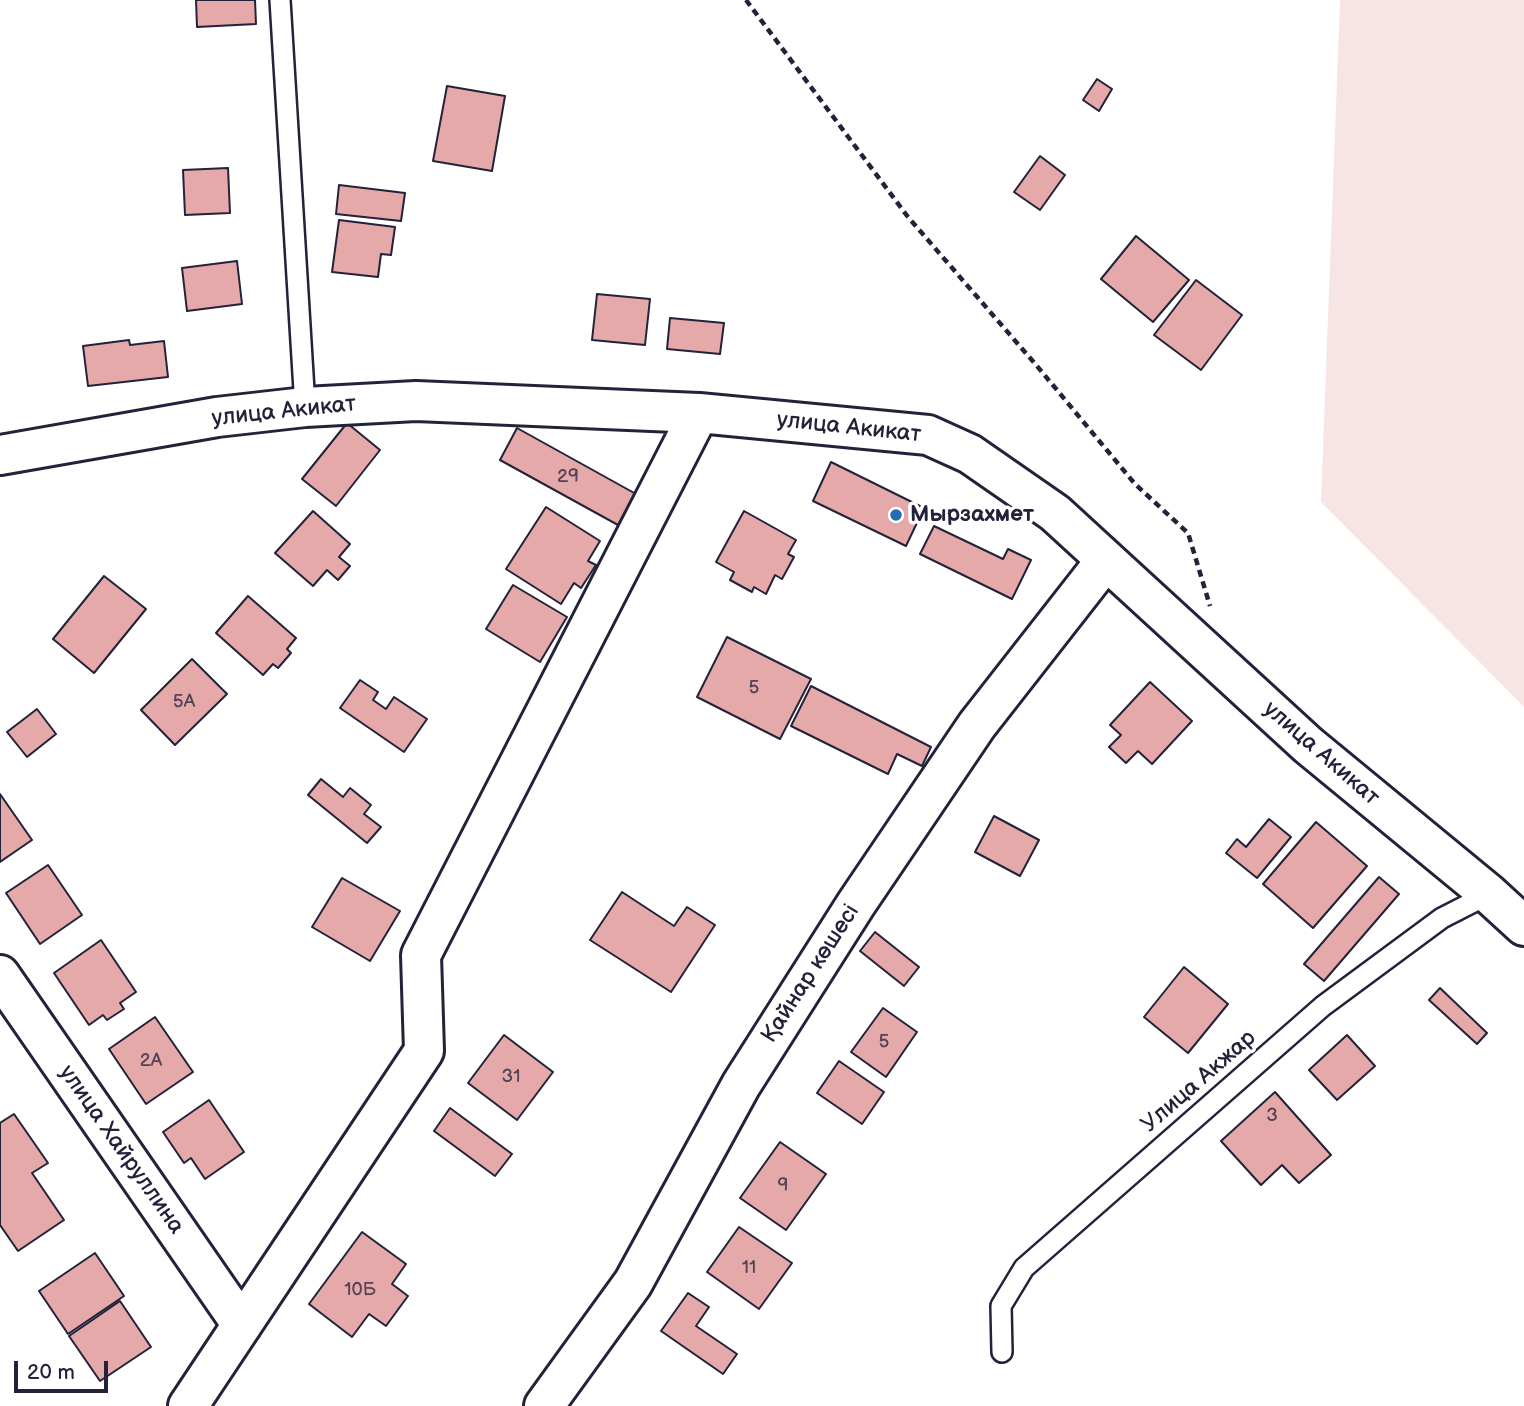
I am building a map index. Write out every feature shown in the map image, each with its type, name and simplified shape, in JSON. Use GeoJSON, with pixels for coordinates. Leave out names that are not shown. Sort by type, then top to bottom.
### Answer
{"type":"FeatureCollection","features":[{"type":"Feature","properties":{"kind":"street","name":"улица Акикат"},"geometry":{"type":"LineString","coordinates":[[0,455],[217,417],[305,407],[416,401],[699,413],[928,435],[970,454],[1055,513],[1308,745],[1524,926]]}},
{"type":"Feature","properties":{"kind":"street"},"geometry":{"type":"LineString","coordinates":[[188,1406],[424,1051],[421,955],[699,413]]}},
{"type":"Feature","properties":{"kind":"street","name":"Қайнар көшесі"},"geometry":{"type":"LineString","coordinates":[[544,1406],[633,1283],[741,1085],[856,904],[977,725],[1106,560]]}},
{"type":"Feature","properties":{"kind":"street","name":"улица Хайруллина"},"geometry":{"type":"LineString","coordinates":[[0,975],[243,1325]]}},
{"type":"Feature","properties":{"kind":"lane"},"geometry":{"type":"LineString","coordinates":[[280,0],[305,407]]}},
{"type":"Feature","properties":{"kind":"lane","name":"Улица Акжар"},"geometry":{"type":"LineString","coordinates":[[1002,1352],[1001,1306],[1024,1268],[1323,1006],[1442,918],[1489,894]]}},
{"type":"Feature","properties":{"kind":"path"},"geometry":{"type":"LineString","coordinates":[[746,0],[908,217],[1135,484],[1188,533],[1212,613]]}},
{"type":"Feature","properties":{"kind":"shaded area"},"geometry":{"type":"Polygon","coordinates":[[[1340,0],[1524,0],[1524,707],[1321,502],[1340,0]]]}},
{"type":"Feature","properties":{"kind":"building"},"geometry":{"type":"Polygon","coordinates":[[[196,0],[255,0],[256,24],[197,27],[196,0]]]}},
{"type":"Feature","properties":{"kind":"building"},"geometry":{"type":"Polygon","coordinates":[[[1097,79],[1112,89],[1099,111],[1083,100],[1097,79]]]}},
{"type":"Feature","properties":{"kind":"building"},"geometry":{"type":"Polygon","coordinates":[[[447,86],[505,96],[492,171],[433,161],[447,86]]]}},
{"type":"Feature","properties":{"kind":"building"},"geometry":{"type":"Polygon","coordinates":[[[1040,156],[1065,175],[1040,210],[1014,192],[1040,156]]]}},
{"type":"Feature","properties":{"kind":"building"},"geometry":{"type":"Polygon","coordinates":[[[228,168],[230,213],[185,215],[183,170],[228,168]]]}},
{"type":"Feature","properties":{"kind":"building"},"geometry":{"type":"Polygon","coordinates":[[[339,185],[405,193],[401,221],[336,214],[339,185]]]}},
{"type":"Feature","properties":{"kind":"building"},"geometry":{"type":"Polygon","coordinates":[[[339,220],[395,227],[391,255],[381,254],[378,277],[332,272],[339,220]]]}},
{"type":"Feature","properties":{"kind":"building"},"geometry":{"type":"Polygon","coordinates":[[[1136,236],[1189,280],[1153,322],[1101,279],[1136,236]]]}},
{"type":"Feature","properties":{"kind":"building"},"geometry":{"type":"Polygon","coordinates":[[[237,261],[242,304],[187,311],[182,268],[237,261]]]}},
{"type":"Feature","properties":{"kind":"building"},"geometry":{"type":"Polygon","coordinates":[[[1196,280],[1242,315],[1201,370],[1154,335],[1196,280]]]}},
{"type":"Feature","properties":{"kind":"building"},"geometry":{"type":"Polygon","coordinates":[[[597,294],[650,299],[645,345],[592,340],[597,294]]]}},
{"type":"Feature","properties":{"kind":"building"},"geometry":{"type":"Polygon","coordinates":[[[670,318],[724,323],[720,354],[667,349],[670,318]]]}},
{"type":"Feature","properties":{"kind":"building"},"geometry":{"type":"Polygon","coordinates":[[[129,340],[130,345],[164,341],[168,377],[88,386],[83,346],[129,340]]]}},
{"type":"Feature","properties":{"kind":"building"},"geometry":{"type":"Polygon","coordinates":[[[347,423],[380,450],[336,506],[302,479],[347,423]]]}},
{"type":"Feature","properties":{"kind":"building"},"geometry":{"type":"Polygon","coordinates":[[[517,428],[636,494],[618,525],[500,460],[517,428]]]}},
{"type":"Feature","properties":{"kind":"building"},"geometry":{"type":"Polygon","coordinates":[[[831,462],[924,508],[906,546],[813,501],[831,462]]]}},
{"type":"Feature","properties":{"kind":"building"},"geometry":{"type":"Polygon","coordinates":[[[546,507],[600,541],[588,561],[596,565],[581,588],[574,583],[561,604],[506,569],[546,507]]]}},
{"type":"Feature","properties":{"kind":"building"},"geometry":{"type":"Polygon","coordinates":[[[313,511],[350,544],[339,557],[350,566],[338,580],[327,570],[313,586],[275,553],[313,511]]]}},
{"type":"Feature","properties":{"kind":"building"},"geometry":{"type":"Polygon","coordinates":[[[744,511],[796,540],[788,554],[794,557],[782,579],[775,575],[766,594],[754,587],[752,592],[730,580],[734,572],[716,562],[744,511]]]}},
{"type":"Feature","properties":{"kind":"building"},"geometry":{"type":"Polygon","coordinates":[[[934,526],[1003,559],[1008,549],[1031,560],[1012,599],[920,554],[934,526]]]}},
{"type":"Feature","properties":{"kind":"building"},"geometry":{"type":"Polygon","coordinates":[[[104,576],[146,609],[94,673],[53,639],[104,576]]]}},
{"type":"Feature","properties":{"kind":"building"},"geometry":{"type":"Polygon","coordinates":[[[513,585],[567,617],[540,662],[486,629],[513,585]]]}},
{"type":"Feature","properties":{"kind":"building"},"geometry":{"type":"Polygon","coordinates":[[[248,596],[296,638],[287,649],[291,653],[278,668],[273,664],[263,675],[216,633],[248,596]]]}},
{"type":"Feature","properties":{"kind":"building"},"geometry":{"type":"Polygon","coordinates":[[[727,637],[811,679],[780,739],[697,697],[727,637]]]}},
{"type":"Feature","properties":{"kind":"building"},"geometry":{"type":"Polygon","coordinates":[[[192,659],[227,694],[175,745],[141,710],[192,659]]]}},
{"type":"Feature","properties":{"kind":"building"},"geometry":{"type":"Polygon","coordinates":[[[360,680],[378,692],[373,700],[386,709],[394,697],[427,719],[404,752],[340,708],[360,680]]]}},
{"type":"Feature","properties":{"kind":"building"},"geometry":{"type":"Polygon","coordinates":[[[1150,682],[1192,721],[1152,764],[1138,751],[1126,763],[1109,747],[1121,735],[1110,725],[1150,682]]]}},
{"type":"Feature","properties":{"kind":"building"},"geometry":{"type":"Polygon","coordinates":[[[811,686],[931,747],[922,766],[897,754],[888,774],[791,726],[811,686]]]}},
{"type":"Feature","properties":{"kind":"building"},"geometry":{"type":"Polygon","coordinates":[[[37,709],[56,734],[27,757],[7,732],[37,709]]]}},
{"type":"Feature","properties":{"kind":"building"},"geometry":{"type":"Polygon","coordinates":[[[321,779],[343,797],[350,788],[371,805],[364,814],[381,827],[367,843],[308,795],[321,779]]]}},
{"type":"Feature","properties":{"kind":"building"},"geometry":{"type":"Polygon","coordinates":[[[0,794],[32,840],[0,862],[0,794]]]}},
{"type":"Feature","properties":{"kind":"building"},"geometry":{"type":"Polygon","coordinates":[[[994,816],[1039,840],[1020,876],[975,852],[994,816]]]}},
{"type":"Feature","properties":{"kind":"building"},"geometry":{"type":"Polygon","coordinates":[[[1269,819],[1291,837],[1257,878],[1226,853],[1237,839],[1246,847],[1269,819]]]}},
{"type":"Feature","properties":{"kind":"building"},"geometry":{"type":"Polygon","coordinates":[[[1316,822],[1367,866],[1313,928],[1263,884],[1316,822]]]}},
{"type":"Feature","properties":{"kind":"building"},"geometry":{"type":"Polygon","coordinates":[[[48,865],[82,915],[40,944],[6,893],[48,865]]]}},
{"type":"Feature","properties":{"kind":"building"},"geometry":{"type":"Polygon","coordinates":[[[1379,877],[1399,894],[1324,981],[1304,964],[1379,877]]]}},
{"type":"Feature","properties":{"kind":"building"},"geometry":{"type":"Polygon","coordinates":[[[342,878],[400,911],[370,961],[312,927],[342,878]]]}},
{"type":"Feature","properties":{"kind":"building"},"geometry":{"type":"Polygon","coordinates":[[[622,892],[674,926],[687,907],[715,925],[671,992],[590,940],[622,892]]]}},
{"type":"Feature","properties":{"kind":"building"},"geometry":{"type":"Polygon","coordinates":[[[875,932],[919,967],[904,986],[860,951],[875,932]]]}},
{"type":"Feature","properties":{"kind":"building"},"geometry":{"type":"Polygon","coordinates":[[[101,940],[136,992],[120,1003],[124,1009],[107,1020],[103,1015],[89,1025],[54,973],[101,940]]]}},
{"type":"Feature","properties":{"kind":"building"},"geometry":{"type":"Polygon","coordinates":[[[1184,967],[1228,1004],[1188,1053],[1144,1017],[1184,967]]]}},
{"type":"Feature","properties":{"kind":"building"},"geometry":{"type":"Polygon","coordinates":[[[1440,988],[1487,1033],[1477,1044],[1429,1000],[1440,988]]]}},
{"type":"Feature","properties":{"kind":"building"},"geometry":{"type":"Polygon","coordinates":[[[883,1008],[917,1032],[886,1077],[851,1052],[883,1008]]]}},
{"type":"Feature","properties":{"kind":"building"},"geometry":{"type":"Polygon","coordinates":[[[155,1017],[193,1072],[146,1104],[109,1049],[155,1017]]]}},
{"type":"Feature","properties":{"kind":"building"},"geometry":{"type":"Polygon","coordinates":[[[504,1035],[553,1072],[517,1120],[468,1083],[504,1035]]]}},
{"type":"Feature","properties":{"kind":"building"},"geometry":{"type":"Polygon","coordinates":[[[1347,1035],[1375,1066],[1337,1100],[1309,1070],[1347,1035]]]}},
{"type":"Feature","properties":{"kind":"building"},"geometry":{"type":"Polygon","coordinates":[[[839,1061],[884,1092],[862,1124],[817,1093],[839,1061]]]}},
{"type":"Feature","properties":{"kind":"building"},"geometry":{"type":"Polygon","coordinates":[[[1275,1092],[1331,1155],[1299,1183],[1282,1165],[1261,1185],[1221,1141],[1275,1092]]]}},
{"type":"Feature","properties":{"kind":"building"},"geometry":{"type":"Polygon","coordinates":[[[209,1100],[244,1152],[205,1179],[191,1158],[184,1163],[163,1132],[209,1100]]]}},
{"type":"Feature","properties":{"kind":"building"},"geometry":{"type":"Polygon","coordinates":[[[450,1108],[512,1154],[495,1176],[434,1131],[450,1108]]]}},
{"type":"Feature","properties":{"kind":"building"},"geometry":{"type":"Polygon","coordinates":[[[14,1114],[48,1163],[32,1173],[64,1220],[18,1251],[0,1225],[0,1123],[14,1114]]]}},
{"type":"Feature","properties":{"kind":"building"},"geometry":{"type":"Polygon","coordinates":[[[780,1142],[826,1174],[786,1230],[740,1198],[780,1142]]]}},
{"type":"Feature","properties":{"kind":"building"},"geometry":{"type":"Polygon","coordinates":[[[739,1227],[792,1263],[759,1309],[707,1272],[739,1227]]]}},
{"type":"Feature","properties":{"kind":"building"},"geometry":{"type":"Polygon","coordinates":[[[362,1232],[406,1264],[392,1284],[408,1296],[386,1326],[369,1314],[352,1337],[309,1304],[362,1232]]]}},
{"type":"Feature","properties":{"kind":"building"},"geometry":{"type":"Polygon","coordinates":[[[95,1253],[124,1296],[68,1334],[39,1291],[95,1253]]]}},
{"type":"Feature","properties":{"kind":"building"},"geometry":{"type":"Polygon","coordinates":[[[688,1293],[709,1307],[696,1326],[737,1354],[723,1374],[661,1331],[688,1293]]]}},
{"type":"Feature","properties":{"kind":"building"},"geometry":{"type":"Polygon","coordinates":[[[120,1301],[151,1347],[100,1381],[69,1336],[120,1301]]]}},
{"type":"Feature","properties":{"kind":"place","name":"Мырзахмет"},"geometry":{"type":"Point","coordinates":[896,515]}}]}
